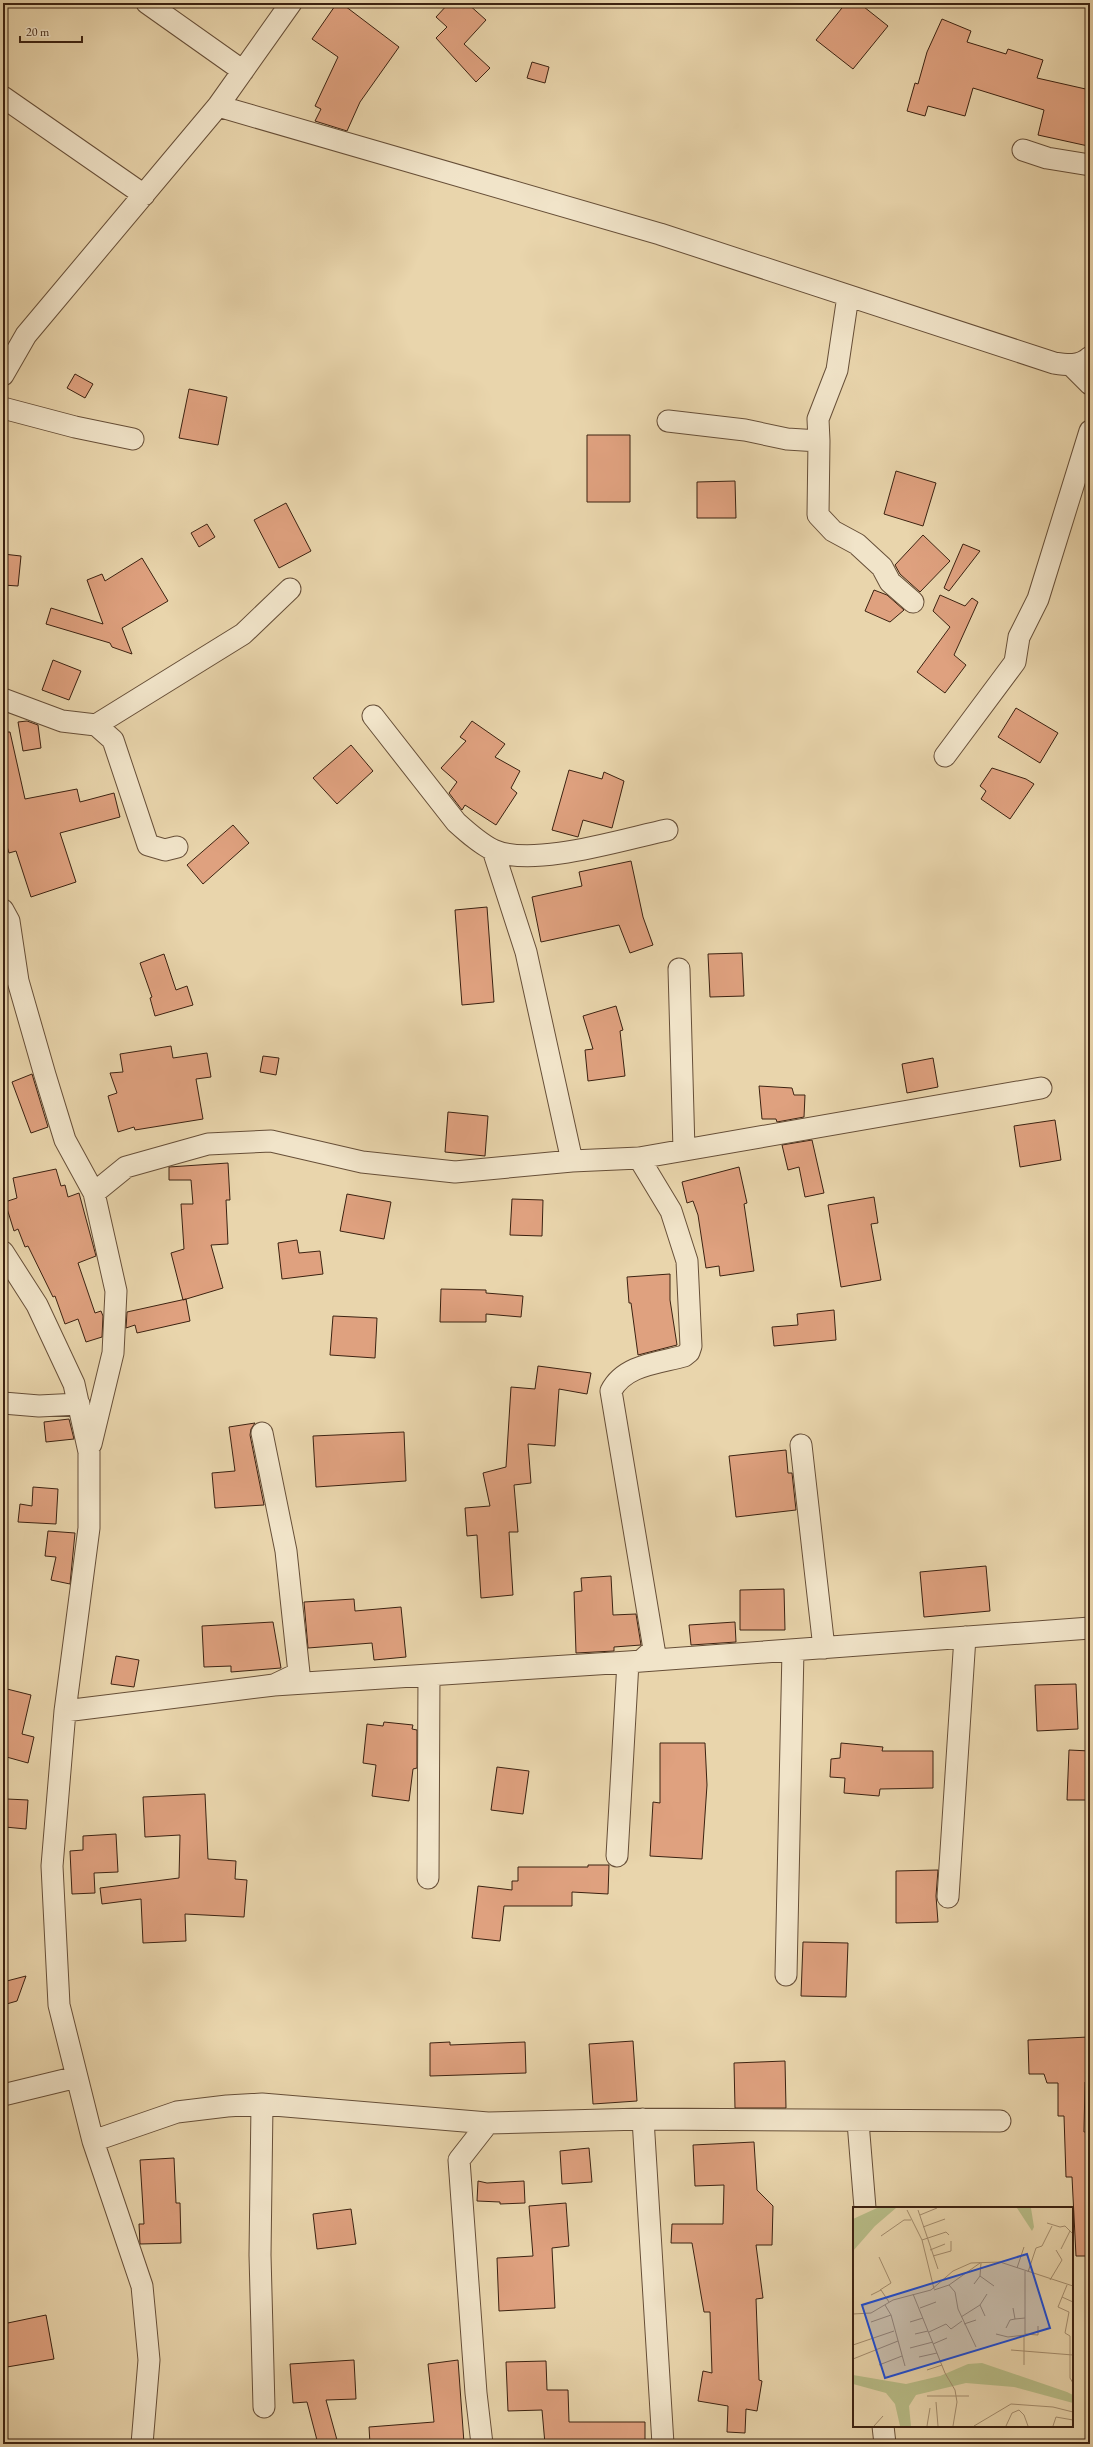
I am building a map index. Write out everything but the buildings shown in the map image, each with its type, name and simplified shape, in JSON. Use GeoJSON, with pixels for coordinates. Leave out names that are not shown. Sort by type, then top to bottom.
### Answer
{"type":"FeatureCollection","features":[{"type":"Feature","properties":{"kind":"street"},"geometry":{"type":"LineString","coordinates":[[147,3],[243,71]]}},
{"type":"Feature","properties":{"kind":"street"},"geometry":{"type":"LineString","coordinates":[[3,375],[26,335],[218,106],[291,3]]}},
{"type":"Feature","properties":{"kind":"street"},"geometry":{"type":"LineString","coordinates":[[3,97],[144,195]]}},
{"type":"Feature","properties":{"kind":"street"},"geometry":{"type":"LineString","coordinates":[[218,106],[660,234],[1054,363],[1081,361],[1090,384]]}},
{"type":"Feature","properties":{"kind":"street"},"geometry":{"type":"LineString","coordinates":[[1024,150],[1047,158],[1090,165]]}},
{"type":"Feature","properties":{"kind":"street"},"geometry":{"type":"LineString","coordinates":[[848,296],[837,370],[818,419],[818,515],[833,531],[857,544],[882,567],[890,582],[913,602]]}},
{"type":"Feature","properties":{"kind":"street"},"geometry":{"type":"LineString","coordinates":[[3,408],[75,427],[133,439]]}},
{"type":"Feature","properties":{"kind":"street"},"geometry":{"type":"LineString","coordinates":[[668,421],[745,430],[787,438],[819,441]]}},
{"type":"Feature","properties":{"kind":"street"},"geometry":{"type":"LineString","coordinates":[[945,756],[1015,662],[1019,638],[1038,599],[1090,431]]}},
{"type":"Feature","properties":{"kind":"street"},"geometry":{"type":"LineString","coordinates":[[96,725],[243,634],[290,590]]}},
{"type":"Feature","properties":{"kind":"street"},"geometry":{"type":"LineString","coordinates":[[3,699],[62,721],[96,725],[113,740],[148,845],[166,850],[176,847]]}},
{"type":"Feature","properties":{"kind":"street"},"geometry":{"type":"LineString","coordinates":[[373,716],[456,822],[473,837],[494,850],[524,856],[568,852],[667,830]]}},
{"type":"Feature","properties":{"kind":"street"},"geometry":{"type":"LineString","coordinates":[[494,850],[526,952],[572,1161]]}},
{"type":"Feature","properties":{"kind":"street"},"geometry":{"type":"LineString","coordinates":[[3,910],[9,921],[18,981],[65,1140],[94,1193],[116,1291],[114,1353],[89,1452]]}},
{"type":"Feature","properties":{"kind":"street"},"geometry":{"type":"LineString","coordinates":[[679,969],[684,1150]]}},
{"type":"Feature","properties":{"kind":"street"},"geometry":{"type":"LineString","coordinates":[[94,1193],[126,1167],[208,1144],[271,1141],[362,1162],[455,1172],[572,1161],[639,1158],[1041,1088]]}},
{"type":"Feature","properties":{"kind":"street"},"geometry":{"type":"LineString","coordinates":[[634,1662],[654,1649],[611,1392],[621,1377],[639,1367],[684,1356],[689,1352],[691,1346],[687,1261],[671,1211],[639,1158]]}},
{"type":"Feature","properties":{"kind":"street"},"geometry":{"type":"LineString","coordinates":[[3,1252],[37,1305],[74,1384],[89,1452],[89,1528],[64,1711],[52,1866],[60,2005],[93,2141],[142,2286],[150,2360],[142,2444]]}},
{"type":"Feature","properties":{"kind":"street"},"geometry":{"type":"LineString","coordinates":[[3,1403],[40,1406],[79,1404]]}},
{"type":"Feature","properties":{"kind":"street"},"geometry":{"type":"LineString","coordinates":[[262,1432],[286,1552],[299,1673],[274,1686]]}},
{"type":"Feature","properties":{"kind":"street"},"geometry":{"type":"LineString","coordinates":[[801,1445],[824,1648]]}},
{"type":"Feature","properties":{"kind":"street"},"geometry":{"type":"LineString","coordinates":[[64,1711],[274,1686],[634,1662],[1090,1628]]}},
{"type":"Feature","properties":{"kind":"street"},"geometry":{"type":"LineString","coordinates":[[948,1897],[965,1637]]}},
{"type":"Feature","properties":{"kind":"street"},"geometry":{"type":"LineString","coordinates":[[786,1975],[793,1650]]}},
{"type":"Feature","properties":{"kind":"street"},"geometry":{"type":"LineString","coordinates":[[617,1856],[634,1662]]}},
{"type":"Feature","properties":{"kind":"street"},"geometry":{"type":"LineString","coordinates":[[428,1878],[429,1675]]}},
{"type":"Feature","properties":{"kind":"street"},"geometry":{"type":"LineString","coordinates":[[3,2095],[77,2077]]}},
{"type":"Feature","properties":{"kind":"street"},"geometry":{"type":"LineString","coordinates":[[93,2141],[177,2112],[227,2106],[262,2104],[488,2123],[643,2119],[1000,2122]]}},
{"type":"Feature","properties":{"kind":"street"},"geometry":{"type":"LineString","coordinates":[[262,2104],[260,2256],[264,2407]]}},
{"type":"Feature","properties":{"kind":"street"},"geometry":{"type":"LineString","coordinates":[[643,2119],[663,2444]]}},
{"type":"Feature","properties":{"kind":"street"},"geometry":{"type":"LineString","coordinates":[[858,2122],[865,2207]]}},
{"type":"Feature","properties":{"kind":"street"},"geometry":{"type":"LineString","coordinates":[[482,2444],[476,2393],[459,2160],[488,2123]]}},
{"type":"Feature","properties":{"kind":"street"},"geometry":{"type":"LineString","coordinates":[[883,2427],[885,2444]]}}]}
